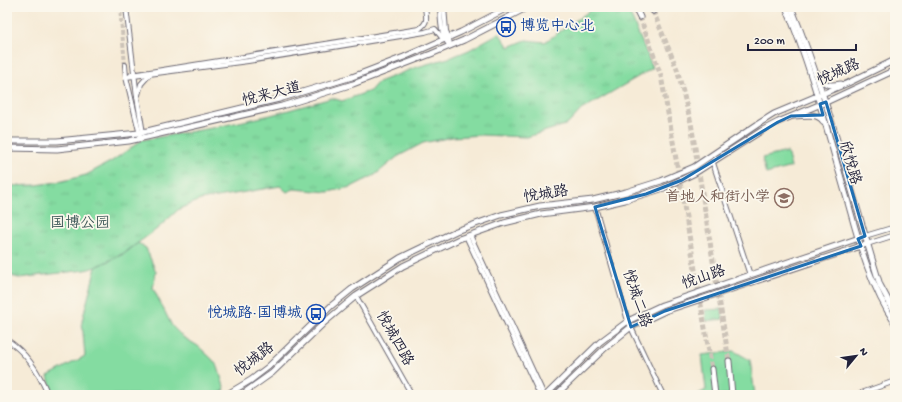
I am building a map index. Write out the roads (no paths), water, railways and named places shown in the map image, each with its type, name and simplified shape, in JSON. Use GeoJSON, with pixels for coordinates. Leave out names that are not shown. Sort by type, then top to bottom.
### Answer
{"type":"FeatureCollection","features":[{"type":"Feature","properties":{"kind":"main road","name":"悦来大道"},"geometry":{"type":"LineString","coordinates":[[7,141],[57,141],[141,133],[278,99],[404,58],[447,39],[509,7]]}},
{"type":"Feature","properties":{"kind":"main road","name":"悦来大道"},"geometry":{"type":"LineString","coordinates":[[7,148],[57,148],[142,139],[282,106],[353,84],[450,46],[528,7]]}},
{"type":"Feature","properties":{"kind":"main road"},"geometry":{"type":"LineString","coordinates":[[636,7],[640,17]]}},
{"type":"Feature","properties":{"kind":"main road","name":"欣悦路"},"geometry":{"type":"LineString","coordinates":[[786,7],[799,38],[820,104],[858,239],[874,287],[895,324]]}},
{"type":"Feature","properties":{"kind":"main road","name":"欣悦路"},"geometry":{"type":"LineString","coordinates":[[791,7],[803,36],[826,102],[880,285],[895,313]]}},
{"type":"Feature","properties":{"kind":"main road","name":"悦城路"},"geometry":{"type":"LineString","coordinates":[[226,395],[236,393],[277,360],[331,306],[352,289],[400,258],[456,231],[501,215],[540,206],[593,200],[661,181],[694,166],[774,114],[848,83],[895,60]]}},
{"type":"Feature","properties":{"kind":"main road"},"geometry":{"type":"LineString","coordinates":[[813,65],[823,81],[827,84],[848,83]]}},
{"type":"Feature","properties":{"kind":"main road","name":"悦城路"},"geometry":{"type":"LineString","coordinates":[[241,395],[272,373],[325,322],[356,296],[403,266],[468,236],[504,223],[541,214],[595,207],[626,200],[664,188],[689,177],[761,131],[791,116],[826,102],[895,70]]}},
{"type":"Feature","properties":{"kind":"main road"},"geometry":{"type":"LineString","coordinates":[[791,116],[816,115],[825,123]]}},
{"type":"Feature","properties":{"kind":"main road","name":"悦山路"},"geometry":{"type":"LineString","coordinates":[[545,395],[600,342],[628,321],[662,305],[865,236]]}},
{"type":"Feature","properties":{"kind":"main road","name":"悦山路"},"geometry":{"type":"LineString","coordinates":[[556,395],[605,348],[631,327],[665,310],[867,244]]}},
{"type":"Feature","properties":{"kind":"main road"},"geometry":{"type":"LineString","coordinates":[[729,361],[732,395]]}},
{"type":"Feature","properties":{"kind":"main road"},"geometry":{"type":"LineString","coordinates":[[712,369],[714,395]]}},
{"type":"Feature","properties":{"kind":"street"},"geometry":{"type":"LineString","coordinates":[[126,7],[142,139]]}},
{"type":"Feature","properties":{"kind":"street"},"geometry":{"type":"LineString","coordinates":[[126,77],[419,29],[425,25],[427,20],[425,7]]}},
{"type":"Feature","properties":{"kind":"street"},"geometry":{"type":"LineString","coordinates":[[440,7],[442,33],[447,39]]}},
{"type":"Feature","properties":{"kind":"street"},"geometry":{"type":"LineString","coordinates":[[444,7],[447,39],[450,46]]}},
{"type":"Feature","properties":{"kind":"street"},"geometry":{"type":"LineString","coordinates":[[134,75],[248,61],[426,32],[435,29],[447,39]]}},
{"type":"Feature","properties":{"kind":"street"},"geometry":{"type":"LineString","coordinates":[[125,65],[126,77],[141,133]]}},
{"type":"Feature","properties":{"kind":"street"},"geometry":{"type":"LineString","coordinates":[[137,97],[141,84],[150,74]]}},
{"type":"Feature","properties":{"kind":"street"},"geometry":{"type":"LineString","coordinates":[[712,163],[750,275]]}},
{"type":"Feature","properties":{"kind":"street","name":"悦城二路"},"geometry":{"type":"LineString","coordinates":[[595,207],[628,321],[663,395]]}},
{"type":"Feature","properties":{"kind":"street","name":"悦山路"},"geometry":{"type":"LineString","coordinates":[[865,236],[895,227]]}},
{"type":"Feature","properties":{"kind":"street","name":"悦山路"},"geometry":{"type":"LineString","coordinates":[[867,244],[895,235]]}},
{"type":"Feature","properties":{"kind":"street"},"geometry":{"type":"LineString","coordinates":[[468,236],[540,395]]}},
{"type":"Feature","properties":{"kind":"street"},"geometry":{"type":"LineString","coordinates":[[468,236],[545,395]]}},
{"type":"Feature","properties":{"kind":"street","name":"悦城四路"},"geometry":{"type":"LineString","coordinates":[[356,296],[412,395]]}},
{"type":"Feature","properties":{"kind":"street"},"geometry":{"type":"LineString","coordinates":[[7,340],[20,349],[30,360],[48,395]]}},
{"type":"Feature","properties":{"kind":"street"},"geometry":{"type":"LineString","coordinates":[[856,395],[895,381]]}},
{"type":"Feature","properties":{"kind":"tunnel"},"geometry":{"type":"LineString","coordinates":[[120,7],[125,65]]}},
{"type":"Feature","properties":{"kind":"tunnel"},"geometry":{"type":"LineString","coordinates":[[653,11],[677,69],[691,123],[729,361]]}},
{"type":"Feature","properties":{"kind":"tunnel"},"geometry":{"type":"LineString","coordinates":[[640,17],[661,76],[712,369]]}},
{"type":"Feature","properties":{"kind":"place","name":"博览中心北"},"geometry":{"type":"Point","coordinates":[506,27]}},
{"type":"Feature","properties":{"kind":"place","name":"首地人和街小学"},"geometry":{"type":"Point","coordinates":[784,198]}},
{"type":"Feature","properties":{"kind":"place","name":"悦城路·国博城"},"geometry":{"type":"Point","coordinates":[316,314]}},
{"type":"Feature","properties":{"kind":"park label","name":"国博公园"},"geometry":{"type":"Point","coordinates":[80,224]}}]}
